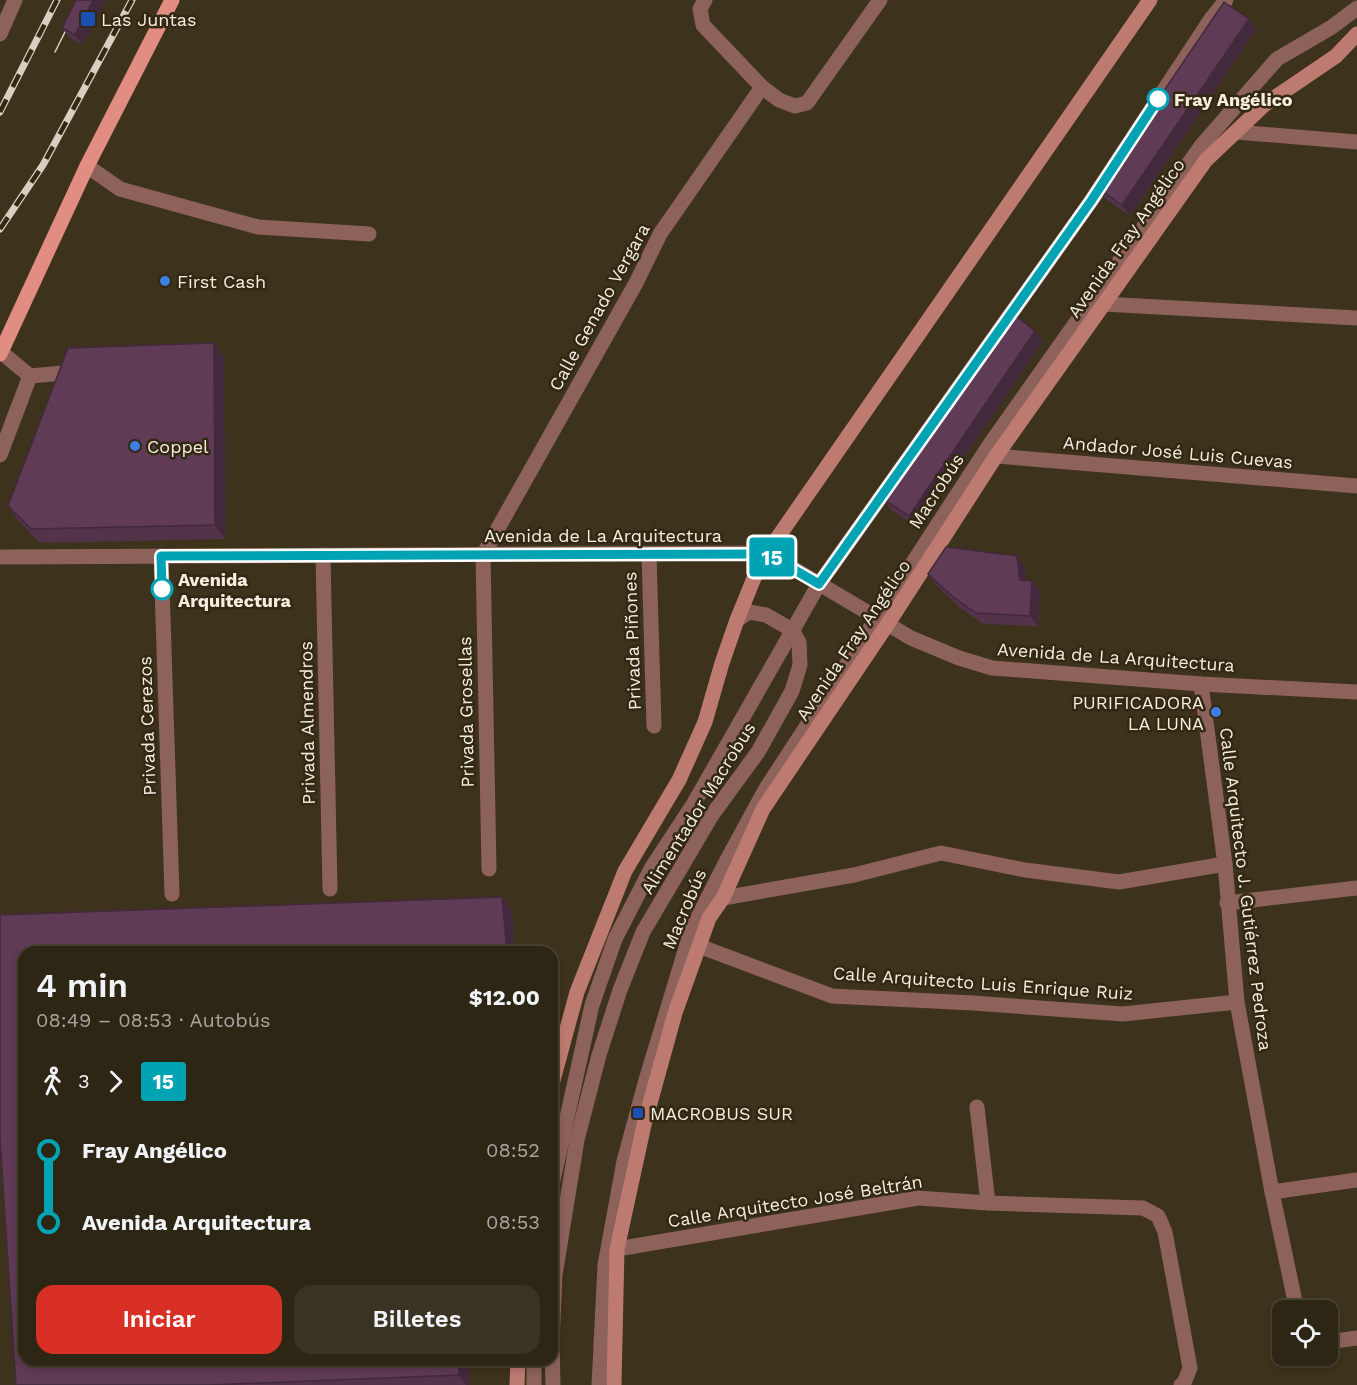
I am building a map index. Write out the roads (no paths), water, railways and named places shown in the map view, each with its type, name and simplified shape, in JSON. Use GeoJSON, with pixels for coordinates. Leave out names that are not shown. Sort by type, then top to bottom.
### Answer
{"type":"FeatureCollection","features":[{"type":"Feature","properties":{"kind":"main road"},"geometry":{"type":"LineString","coordinates":[[1,353],[87,166],[172,0]]}},
{"type":"Feature","properties":{"kind":"street"},"geometry":{"type":"LineString","coordinates":[[0,34],[15,0]]}},
{"type":"Feature","properties":{"kind":"street"},"geometry":{"type":"LineString","coordinates":[[705,0],[700,9],[703,26],[762,87],[779,100],[795,106],[807,103],[880,0]]}},
{"type":"Feature","properties":{"kind":"street"},"geometry":{"type":"LineString","coordinates":[[558,1062],[577,992],[625,871],[679,780],[705,722],[737,620],[754,578],[767,554],[1150,0]]}},
{"type":"Feature","properties":{"kind":"street"},"geometry":{"type":"LineString","coordinates":[[558,1158],[592,1005],[615,939],[652,867],[694,803],[819,584],[1091,201],[1211,19],[1226,0]]}},
{"type":"Feature","properties":{"kind":"street","name":"Macrobús"},"geometry":{"type":"LineString","coordinates":[[599,1385],[605,1265],[624,1161],[646,1080],[691,931],[765,790],[882,622],[990,444],[1201,146],[1277,59],[1332,27],[1357,8]]}},
{"type":"Feature","properties":{"kind":"street","name":"Avenida Fray Angélico"},"geometry":{"type":"LineString","coordinates":[[614,1385],[617,1249],[644,1125],[675,1012],[709,918],[723,898],[763,809],[882,622],[996,456],[1206,160],[1264,105],[1336,57],[1357,34]]}},
{"type":"Feature","properties":{"kind":"street","name":"Calle Genado Vergara"},"geometry":{"type":"LineString","coordinates":[[483,555],[636,283],[660,234],[762,87]]}},
{"type":"Feature","properties":{"kind":"street"},"geometry":{"type":"LineString","coordinates":[[1236,132],[1357,142]]}},
{"type":"Feature","properties":{"kind":"street"},"geometry":{"type":"LineString","coordinates":[[87,166],[120,189],[258,227],[369,234]]}},
{"type":"Feature","properties":{"kind":"street"},"geometry":{"type":"LineString","coordinates":[[1103,304],[1357,318]]}},
{"type":"Feature","properties":{"kind":"street"},"geometry":{"type":"LineString","coordinates":[[1,353],[30,376],[74,372]]}},
{"type":"Feature","properties":{"kind":"street"},"geometry":{"type":"LineString","coordinates":[[0,455],[30,376]]}},
{"type":"Feature","properties":{"kind":"street","name":"Andador José Luis Cuevas"},"geometry":{"type":"LineString","coordinates":[[996,456],[1357,486]]}},
{"type":"Feature","properties":{"kind":"street","name":"Privada Piñones"},"geometry":{"type":"LineString","coordinates":[[649,554],[654,726]]}},
{"type":"Feature","properties":{"kind":"street","name":"Avenida de La Arquitectura"},"geometry":{"type":"LineString","coordinates":[[0,556],[767,554],[882,622],[930,647],[992,668],[1201,684],[1357,692]]}},
{"type":"Feature","properties":{"kind":"street","name":"Privada Almendros"},"geometry":{"type":"LineString","coordinates":[[323,555],[330,889]]}},
{"type":"Feature","properties":{"kind":"street","name":"Privada Grosellas"},"geometry":{"type":"LineString","coordinates":[[483,555],[489,869]]}},
{"type":"Feature","properties":{"kind":"street","name":"Privada Cerezos"},"geometry":{"type":"LineString","coordinates":[[161,556],[172,894]]}},
{"type":"Feature","properties":{"kind":"street"},"geometry":{"type":"LineString","coordinates":[[737,620],[749,612],[757,613],[766,615],[792,630]]}},
{"type":"Feature","properties":{"kind":"street","name":"Alimentador Macrobus"},"geometry":{"type":"LineString","coordinates":[[558,1257],[577,1140],[599,1055],[620,990],[643,932],[712,815],[758,753],[792,691],[800,665],[799,642],[792,630]]}},
{"type":"Feature","properties":{"kind":"street","name":"Calle Arquitecto J. Gutiérrez Pedroza"},"geometry":{"type":"LineString","coordinates":[[1201,684],[1225,864],[1237,1002],[1295,1300]]}},
{"type":"Feature","properties":{"kind":"street"},"geometry":{"type":"LineString","coordinates":[[723,898],[854,875],[941,854],[1025,870],[1119,882],[1225,864]]}},
{"type":"Feature","properties":{"kind":"street"},"geometry":{"type":"LineString","coordinates":[[1227,903],[1357,888]]}},
{"type":"Feature","properties":{"kind":"street","name":"Calle Arquitecto Luis Enrique Ruiz"},"geometry":{"type":"LineString","coordinates":[[699,946],[832,996],[1123,1014],[1237,1002]]}},
{"type":"Feature","properties":{"kind":"street"},"geometry":{"type":"LineString","coordinates":[[976,1107],[988,1203]]}},
{"type":"Feature","properties":{"kind":"street"},"geometry":{"type":"LineString","coordinates":[[1272,1192],[1357,1180]]}},
{"type":"Feature","properties":{"kind":"street","name":"Calle Arquitecto José Beltrán"},"geometry":{"type":"LineString","coordinates":[[617,1249],[918,1198],[988,1203],[1143,1208],[1158,1216],[1165,1232],[1190,1368],[1181,1385]]}},
{"type":"Feature","properties":{"kind":"street"},"geometry":{"type":"LineString","coordinates":[[1338,1341],[1357,1338]]}},
{"type":"Feature","properties":{"kind":"street"},"geometry":{"type":"LineString","coordinates":[[517,1385],[518,1366]]}},
{"type":"Feature","properties":{"kind":"street"},"geometry":{"type":"LineString","coordinates":[[534,1366],[534,1385]]}},
{"type":"Feature","properties":{"kind":"street","name":"Alimentador Macrobus"},"geometry":{"type":"LineString","coordinates":[[553,1366],[553,1385]]}},
{"type":"Feature","properties":{"kind":"tram line"},"geometry":{"type":"LineString","coordinates":[[55,52],[81,0]]}},
{"type":"Feature","properties":{"kind":"railway"},"geometry":{"type":"LineString","coordinates":[[0,112],[57,0]]}},
{"type":"Feature","properties":{"kind":"railway"},"geometry":{"type":"LineString","coordinates":[[0,229],[43,165],[132,0]]}},
{"type":"Feature","properties":{"kind":"place","name":"Las Juntas"},"geometry":{"type":"Point","coordinates":[88,19]}},
{"type":"Feature","properties":{"kind":"place","name":"Fray Angélico"},"geometry":{"type":"Point","coordinates":[1158,99]}},
{"type":"Feature","properties":{"kind":"place","name":"First Cash"},"geometry":{"type":"Point","coordinates":[165,281]}},
{"type":"Feature","properties":{"kind":"place","name":"Coppel"},"geometry":{"type":"Point","coordinates":[135,446]}},
{"type":"Feature","properties":{"kind":"place","name":"Avenida Arquitectura"},"geometry":{"type":"Point","coordinates":[162,589]}},
{"type":"Feature","properties":{"kind":"place","name":"PURIFICADORA LA LUNA"},"geometry":{"type":"Point","coordinates":[1216,712]}},
{"type":"Feature","properties":{"kind":"place","name":"MACROBUS SUR"},"geometry":{"type":"Point","coordinates":[638,1113]}}]}
